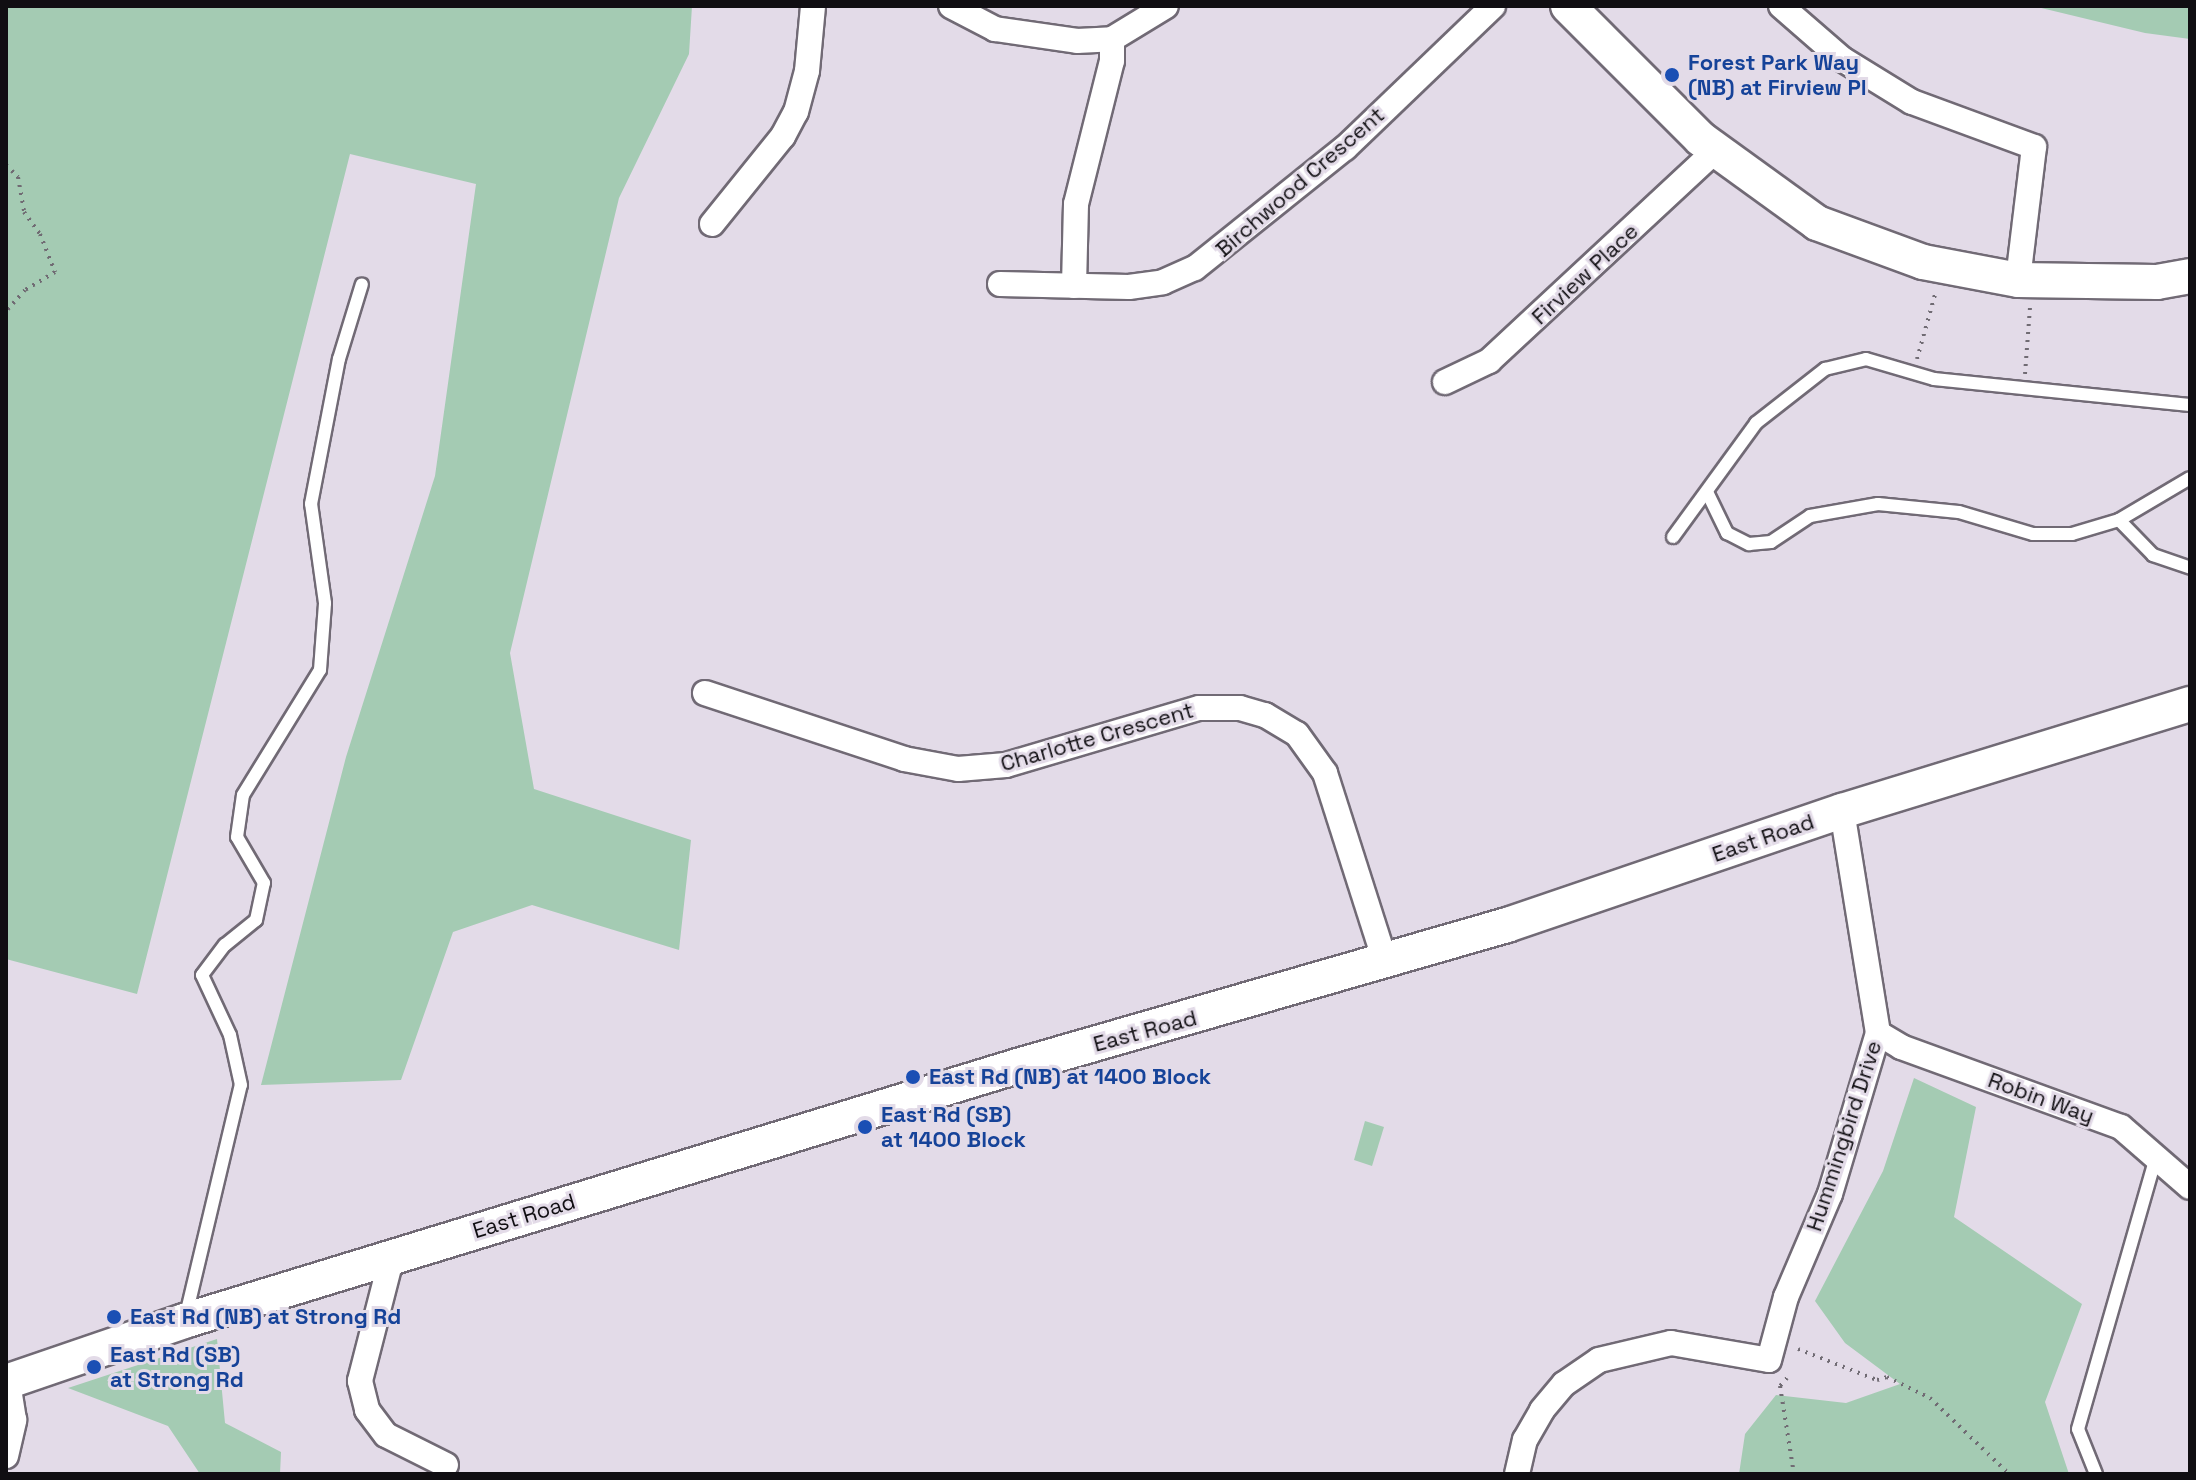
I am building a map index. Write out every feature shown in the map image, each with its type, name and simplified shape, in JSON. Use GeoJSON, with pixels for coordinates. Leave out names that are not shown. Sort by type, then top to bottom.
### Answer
{"type":"FeatureCollection","features":[{"type":"Feature","properties":{"kind":"main road"},"geometry":{"type":"LineString","coordinates":[[1568,6],[1715,151],[1817,223],[1923,262],[2025,291],[2157,282],[2190,276]]}},
{"type":"Feature","properties":{"kind":"main road","name":"East Road"},"geometry":{"type":"LineString","coordinates":[[7,1382],[184,1321],[392,1256],[1021,1065],[1385,961],[1842,811],[2190,704]]}},
{"type":"Feature","properties":{"kind":"street"},"geometry":{"type":"LineString","coordinates":[[712,224],[783,136],[796,112],[807,71],[813,6]]}},
{"type":"Feature","properties":{"kind":"street"},"geometry":{"type":"LineString","coordinates":[[951,6],[1022,37],[1112,39],[1166,6]]}},
{"type":"Feature","properties":{"kind":"street","name":"Birchwood Crescent"},"geometry":{"type":"LineString","coordinates":[[1000,284],[1152,284],[1214,257],[1345,148],[1493,6]]}},
{"type":"Feature","properties":{"kind":"street"},"geometry":{"type":"LineString","coordinates":[[1781,6],[1842,59],[1912,102],[2034,147],[2025,291]]}},
{"type":"Feature","properties":{"kind":"street"},"geometry":{"type":"LineString","coordinates":[[1074,286],[1076,204],[1112,61],[1112,39]]}},
{"type":"Feature","properties":{"kind":"street","name":"Firview Place"},"geometry":{"type":"LineString","coordinates":[[1445,382],[1489,361],[1715,151]]}},
{"type":"Feature","properties":{"kind":"street","name":"Charlotte Crescent"},"geometry":{"type":"LineString","coordinates":[[705,693],[904,759],[958,769],[1006,765],[1199,708],[1233,707],[1265,715],[1302,739],[1325,773],[1385,961]]}},
{"type":"Feature","properties":{"kind":"street","name":"Hummingbird Drive"},"geometry":{"type":"LineString","coordinates":[[1517,1474],[1525,1440],[1542,1410],[1564,1384],[1599,1360],[1671,1343],[1769,1360],[1786,1297],[1830,1194],[1878,1033],[1842,811]]}},
{"type":"Feature","properties":{"kind":"street","name":"Robin Way"},"geometry":{"type":"LineString","coordinates":[[1878,1033],[1901,1047],[2121,1127],[2155,1161],[2190,1187]]}},
{"type":"Feature","properties":{"kind":"street"},"geometry":{"type":"LineString","coordinates":[[392,1256],[360,1381],[367,1410],[386,1435],[446,1465]]}},
{"type":"Feature","properties":{"kind":"street"},"geometry":{"type":"LineString","coordinates":[[6,1456],[14,1420],[7,1382]]}},
{"type":"Feature","properties":{"kind":"lane"},"geometry":{"type":"LineString","coordinates":[[184,1321],[241,1085],[230,1035],[202,975],[225,945],[256,920],[264,883],[237,837],[243,795],[320,670],[325,603],[311,504],[339,359],[362,284]]}},
{"type":"Feature","properties":{"kind":"lane"},"geometry":{"type":"LineString","coordinates":[[1673,537],[1756,423],[1825,369],[1866,359],[1913,373],[2024,389],[2190,405]]}},
{"type":"Feature","properties":{"kind":"lane"},"geometry":{"type":"LineString","coordinates":[[1707,492],[1727,533],[1749,544],[1771,542],[1810,516],[1878,504],[1959,512],[2033,534],[2072,534],[2119,520],[2190,478]]}},
{"type":"Feature","properties":{"kind":"lane"},"geometry":{"type":"LineString","coordinates":[[2119,520],[2153,555],[2190,568]]}},
{"type":"Feature","properties":{"kind":"lane"},"geometry":{"type":"LineString","coordinates":[[2096,1474],[2078,1429],[2155,1161]]}},
{"type":"Feature","properties":{"kind":"path"},"geometry":{"type":"LineString","coordinates":[[6,165],[18,177],[24,212],[40,234],[55,272],[25,290],[6,311]]}},
{"type":"Feature","properties":{"kind":"path"},"geometry":{"type":"LineString","coordinates":[[1913,373],[1937,285]]}},
{"type":"Feature","properties":{"kind":"path"},"geometry":{"type":"LineString","coordinates":[[2024,389],[2025,291]]}},
{"type":"Feature","properties":{"kind":"path"},"geometry":{"type":"LineString","coordinates":[[1798,1349],[1877,1380],[1887,1377],[1930,1398],[2009,1474]]}},
{"type":"Feature","properties":{"kind":"path"},"geometry":{"type":"LineString","coordinates":[[1787,1378],[1780,1386],[1794,1474]]}},
{"type":"Feature","properties":{"kind":"green space"},"geometry":{"type":"Polygon","coordinates":[[[6,6],[692,6],[689,54],[619,198],[510,653],[534,789],[691,840],[679,950],[532,905],[453,932],[401,1080],[261,1085],[346,757],[435,476],[476,184],[350,154],[137,994],[6,959],[6,6]]]}},
{"type":"Feature","properties":{"kind":"green space"},"geometry":{"type":"Polygon","coordinates":[[[2033,6],[2190,6],[2190,39],[2145,33],[2033,6]]]}},
{"type":"Feature","properties":{"kind":"green space"},"geometry":{"type":"Polygon","coordinates":[[[1914,1078],[1976,1107],[1954,1217],[2082,1304],[2045,1402],[2069,1474],[1739,1474],[1745,1434],[1776,1395],[1846,1403],[1900,1384],[1845,1343],[1815,1301],[1883,1171],[1914,1078]]]}},
{"type":"Feature","properties":{"kind":"green space"},"geometry":{"type":"Polygon","coordinates":[[[1365,1121],[1384,1127],[1372,1166],[1354,1160],[1365,1121]]]}},
{"type":"Feature","properties":{"kind":"green space"},"geometry":{"type":"Polygon","coordinates":[[[217,1339],[225,1423],[281,1452],[280,1474],[200,1474],[168,1426],[68,1388],[217,1339]]]}},
{"type":"Feature","properties":{"kind":"place","name":"Forest Park Way (NB) at Firview Pl"},"geometry":{"type":"Point","coordinates":[1672,75]}},
{"type":"Feature","properties":{"kind":"place","name":"East Rd (NB) at 1400 Block"},"geometry":{"type":"Point","coordinates":[913,1077]}},
{"type":"Feature","properties":{"kind":"place","name":"East Rd (SB) at 1400 Block"},"geometry":{"type":"Point","coordinates":[865,1127]}},
{"type":"Feature","properties":{"kind":"place","name":"East Rd (NB) at Strong Rd"},"geometry":{"type":"Point","coordinates":[114,1317]}},
{"type":"Feature","properties":{"kind":"place","name":"East Rd (SB) at Strong Rd"},"geometry":{"type":"Point","coordinates":[94,1367]}}]}
